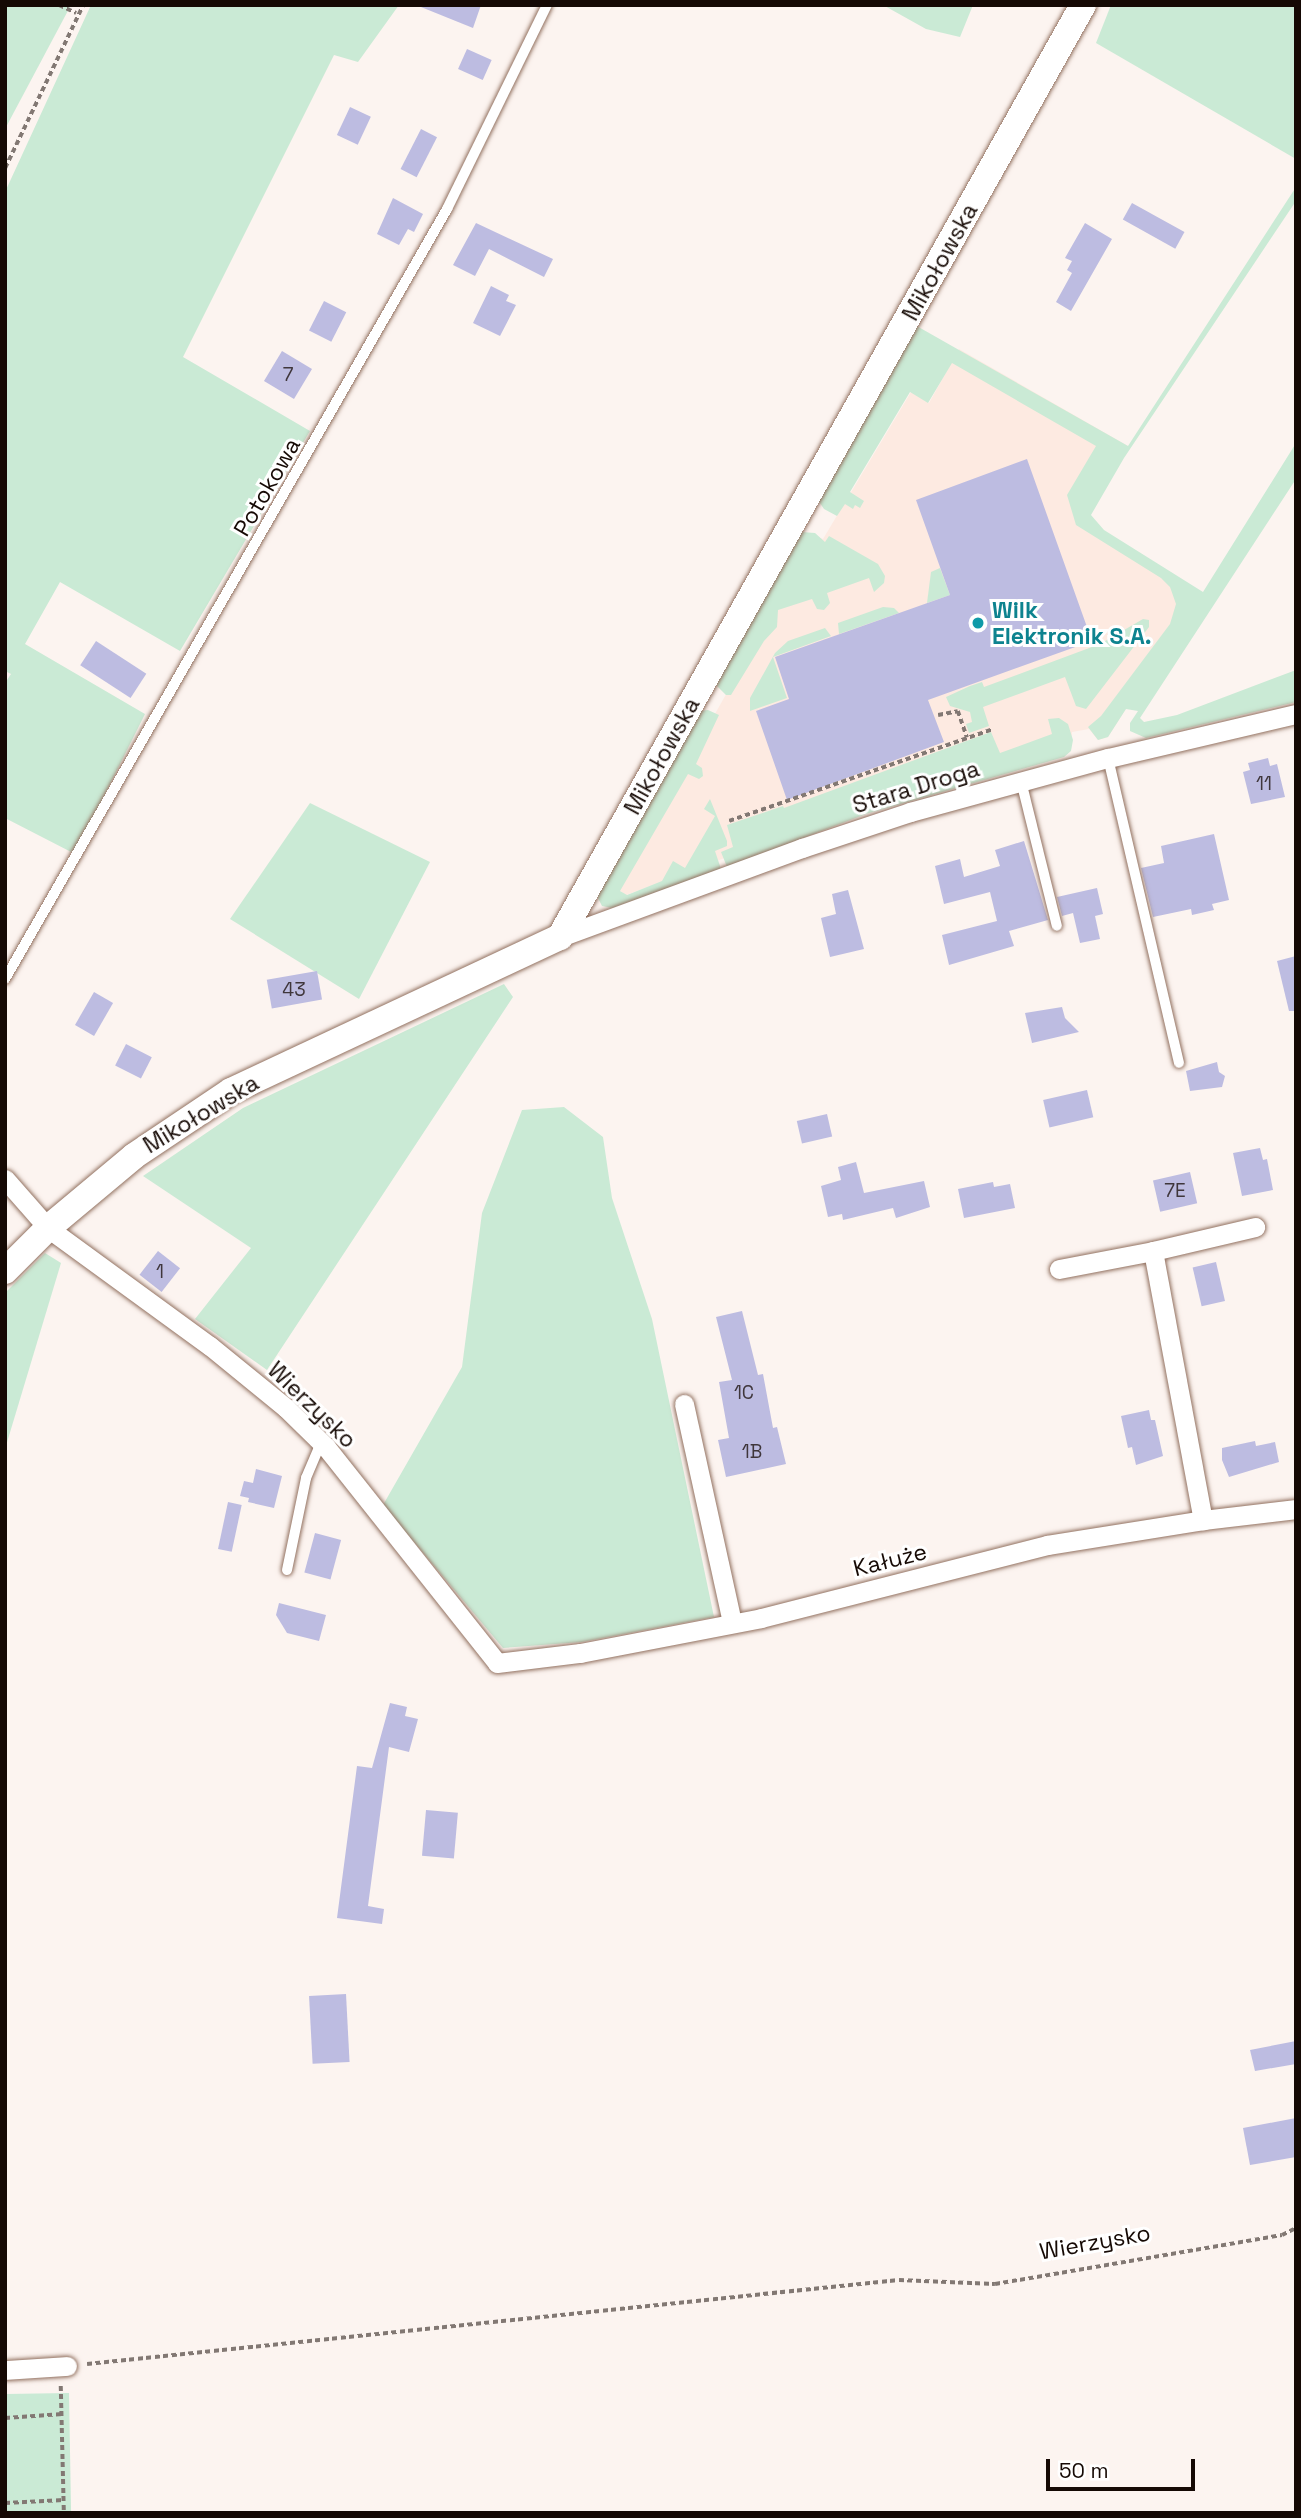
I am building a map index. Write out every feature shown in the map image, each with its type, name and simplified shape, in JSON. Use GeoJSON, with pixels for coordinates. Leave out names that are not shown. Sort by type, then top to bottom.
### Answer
{"type":"FeatureCollection","features":[{"type":"Feature","properties":{"kind":"street","name":"Mikołowska"},"geometry":{"type":"LineString","coordinates":[[5,1271],[48,1228],[134,1156],[231,1091],[560,937],[1083,5]]}},
{"type":"Feature","properties":{"kind":"street","name":"Stara Droga"},"geometry":{"type":"LineString","coordinates":[[560,937],[802,848],[910,812],[1108,758],[1295,719]]}},
{"type":"Feature","properties":{"kind":"street","name":"Wierzysko"},"geometry":{"type":"LineString","coordinates":[[5,1179],[48,1228],[210,1346],[286,1408],[326,1447],[497,1664]]}},
{"type":"Feature","properties":{"kind":"street"},"geometry":{"type":"LineString","coordinates":[[1059,1269],[1255,1227]]}},
{"type":"Feature","properties":{"kind":"street"},"geometry":{"type":"LineString","coordinates":[[1153,1251],[1203,1520]]}},
{"type":"Feature","properties":{"kind":"street"},"geometry":{"type":"LineString","coordinates":[[684,1404],[732,1623]]}},
{"type":"Feature","properties":{"kind":"street","name":"Kałuże"},"geometry":{"type":"LineString","coordinates":[[497,1664],[580,1653],[732,1623],[1047,1545],[1203,1520],[1296,1509]]}},
{"type":"Feature","properties":{"kind":"street"},"geometry":{"type":"LineString","coordinates":[[5,2370],[67,2366]]}},
{"type":"Feature","properties":{"kind":"lane","name":"Potokowa"},"geometry":{"type":"LineString","coordinates":[[5,979],[447,209],[547,5]]}},
{"type":"Feature","properties":{"kind":"lane"},"geometry":{"type":"LineString","coordinates":[[1108,758],[1179,1063]]}},
{"type":"Feature","properties":{"kind":"lane"},"geometry":{"type":"LineString","coordinates":[[1021,781],[1057,926]]}},
{"type":"Feature","properties":{"kind":"lane"},"geometry":{"type":"LineString","coordinates":[[287,1570],[306,1478],[317,1450],[326,1447]]}},
{"type":"Feature","properties":{"kind":"path"},"geometry":{"type":"LineString","coordinates":[[59,5],[77,13]]}},
{"type":"Feature","properties":{"kind":"path"},"geometry":{"type":"LineString","coordinates":[[5,169],[83,5]]}},
{"type":"Feature","properties":{"kind":"path"},"geometry":{"type":"LineString","coordinates":[[938,715],[958,710],[967,737]]}},
{"type":"Feature","properties":{"kind":"path"},"geometry":{"type":"LineString","coordinates":[[729,821],[786,804],[993,729]]}},
{"type":"Feature","properties":{"kind":"path","name":"Wierzysko"},"geometry":{"type":"LineString","coordinates":[[67,2366],[900,2280],[995,2284],[1282,2235],[1296,2228]]}},
{"type":"Feature","properties":{"kind":"path"},"geometry":{"type":"LineString","coordinates":[[62,2394],[64,2513]]}},
{"type":"Feature","properties":{"kind":"path"},"geometry":{"type":"LineString","coordinates":[[5,2418],[63,2414]]}},
{"type":"Feature","properties":{"kind":"path"},"geometry":{"type":"LineString","coordinates":[[5,2503],[64,2500]]}},
{"type":"Feature","properties":{"kind":"shaded area"},"geometry":{"type":"Polygon","coordinates":[[[959,349],[1128,446],[1080,518],[1200,592],[1108,737],[1098,740],[1089,729],[1072,732],[1071,744],[946,775],[626,895],[616,888],[816,536],[823,539],[911,392],[929,403],[959,349]]]}},
{"type":"Feature","properties":{"kind":"green space"},"geometry":{"type":"Polygon","coordinates":[[[5,5],[71,5],[5,129],[5,5]]]}},
{"type":"Feature","properties":{"kind":"green space"},"geometry":{"type":"Polygon","coordinates":[[[91,5],[399,5],[358,62],[334,55],[183,357],[310,431],[180,651],[60,582],[25,644],[145,714],[75,854],[5,818],[5,683],[11,674],[5,671],[5,192],[91,5]]]}},
{"type":"Feature","properties":{"kind":"green space"},"geometry":{"type":"Polygon","coordinates":[[[883,5],[973,5],[960,37],[926,29],[883,5]]]}},
{"type":"Feature","properties":{"kind":"green space"},"geometry":{"type":"Polygon","coordinates":[[[1111,5],[1296,5],[1296,159],[1096,43],[1111,5]]]}},
{"type":"Feature","properties":{"kind":"green space"},"geometry":{"type":"Polygon","coordinates":[[[1296,187],[1296,201],[1124,458],[1091,515],[1104,530],[1203,592],[1296,443],[1296,479],[1140,718],[1144,722],[1177,715],[1296,670],[1296,702],[1146,738],[1130,731],[1130,723],[1138,711],[1126,709],[1108,737],[1098,740],[1088,727],[1101,716],[1170,624],[1176,604],[1170,587],[1161,578],[1076,525],[1067,495],[1096,446],[952,363],[928,403],[910,392],[850,492],[864,501],[860,508],[855,505],[853,509],[845,504],[837,516],[824,509],[818,500],[915,325],[1128,446],[1296,187]]]}},
{"type":"Feature","properties":{"kind":"green space"},"geometry":{"type":"Polygon","coordinates":[[[815,533],[825,542],[829,536],[878,564],[885,576],[884,583],[874,592],[869,578],[827,593],[830,603],[824,610],[817,609],[812,599],[778,610],[777,627],[764,641],[731,695],[726,695],[716,685],[798,534],[815,533]]]}},
{"type":"Feature","properties":{"kind":"green space"},"geometry":{"type":"Polygon","coordinates":[[[940,568],[950,595],[927,603],[931,572],[940,568]]]}},
{"type":"Feature","properties":{"kind":"green space"},"geometry":{"type":"Polygon","coordinates":[[[883,607],[894,608],[899,613],[839,634],[838,623],[883,607]]]}},
{"type":"Feature","properties":{"kind":"green space"},"geometry":{"type":"Polygon","coordinates":[[[1143,619],[1149,620],[1149,627],[1086,709],[1076,706],[1065,677],[983,707],[989,726],[969,733],[966,724],[972,722],[970,712],[950,706],[946,697],[982,682],[984,687],[1100,644],[1143,619]]]}},
{"type":"Feature","properties":{"kind":"green space"},"geometry":{"type":"Polygon","coordinates":[[[825,628],[831,636],[773,657],[787,698],[750,711],[750,698],[775,653],[788,641],[825,628]]]}},
{"type":"Feature","properties":{"kind":"green space"},"geometry":{"type":"Polygon","coordinates":[[[708,710],[719,715],[696,764],[702,768],[703,776],[699,779],[688,774],[620,891],[627,895],[662,881],[673,861],[685,868],[715,816],[704,809],[710,799],[727,841],[727,846],[715,851],[721,869],[612,908],[602,906],[596,894],[700,711],[708,710]]]}},
{"type":"Feature","properties":{"kind":"green space"},"geometry":{"type":"Polygon","coordinates":[[[1059,718],[1068,724],[1073,740],[1071,751],[1064,757],[866,814],[727,867],[721,852],[733,847],[727,825],[783,806],[784,808],[991,732],[1000,753],[1052,734],[1048,719],[1059,718]]]}},
{"type":"Feature","properties":{"kind":"green space"},"geometry":{"type":"Polygon","coordinates":[[[310,803],[430,862],[359,999],[230,919],[310,803]]]}},
{"type":"Feature","properties":{"kind":"green space"},"geometry":{"type":"Polygon","coordinates":[[[504,984],[513,997],[267,1370],[195,1319],[251,1248],[143,1176],[243,1108],[504,984]]]}},
{"type":"Feature","properties":{"kind":"green space"},"geometry":{"type":"Polygon","coordinates":[[[564,1107],[603,1137],[612,1198],[652,1319],[714,1617],[582,1642],[503,1648],[383,1505],[462,1367],[482,1213],[522,1110],[564,1107]]]}},
{"type":"Feature","properties":{"kind":"green space"},"geometry":{"type":"Polygon","coordinates":[[[45,1253],[61,1263],[5,1449],[5,1293],[45,1253]]]}},
{"type":"Feature","properties":{"kind":"green space"},"geometry":{"type":"Polygon","coordinates":[[[69,2393],[71,2513],[7,2513],[5,2394],[69,2393]]]}},
{"type":"Feature","properties":{"kind":"building"},"geometry":{"type":"Polygon","coordinates":[[[416,5],[481,5],[473,28],[416,5]]]}},
{"type":"Feature","properties":{"kind":"building"},"geometry":{"type":"Polygon","coordinates":[[[467,49],[492,60],[483,80],[458,69],[467,49]]]}},
{"type":"Feature","properties":{"kind":"building"},"geometry":{"type":"Polygon","coordinates":[[[350,107],[371,117],[358,145],[337,135],[350,107]]]}},
{"type":"Feature","properties":{"kind":"building"},"geometry":{"type":"Polygon","coordinates":[[[421,129],[437,137],[417,177],[401,169],[421,129]]]}},
{"type":"Feature","properties":{"kind":"building"},"geometry":{"type":"Polygon","coordinates":[[[393,198],[423,214],[414,232],[408,229],[399,245],[377,234],[393,198]]]}},
{"type":"Feature","properties":{"kind":"building"},"geometry":{"type":"Polygon","coordinates":[[[1132,203],[1184,232],[1175,249],[1123,220],[1132,203]]]}},
{"type":"Feature","properties":{"kind":"building"},"geometry":{"type":"Polygon","coordinates":[[[476,223],[553,259],[544,277],[489,249],[475,276],[453,265],[476,223]]]}},
{"type":"Feature","properties":{"kind":"building"},"geometry":{"type":"Polygon","coordinates":[[[1085,223],[1112,239],[1071,311],[1056,302],[1072,273],[1067,270],[1072,261],[1065,258],[1085,223]]]}},
{"type":"Feature","properties":{"kind":"building"},"geometry":{"type":"Polygon","coordinates":[[[491,286],[509,295],[506,301],[516,305],[500,336],[473,323],[491,286]]]}},
{"type":"Feature","properties":{"kind":"building"},"geometry":{"type":"Polygon","coordinates":[[[324,301],[346,312],[331,342],[309,330],[324,301]]]}},
{"type":"Feature","properties":{"kind":"building"},"geometry":{"type":"Polygon","coordinates":[[[282,351],[312,369],[294,399],[264,381],[282,351]]]}},
{"type":"Feature","properties":{"kind":"building","name":"Wilk Elektronik S.A."},"geometry":{"type":"Polygon","coordinates":[[[1027,459],[1092,641],[928,700],[944,742],[787,800],[756,711],[789,699],[775,657],[950,595],[916,500],[1027,459]]]}},
{"type":"Feature","properties":{"kind":"building"},"geometry":{"type":"Polygon","coordinates":[[[96,641],[146,674],[131,698],[80,665],[96,641]]]}},
{"type":"Feature","properties":{"kind":"building"},"geometry":{"type":"Polygon","coordinates":[[[1268,758],[1270,766],[1277,764],[1285,797],[1251,804],[1243,772],[1250,770],[1248,763],[1268,758]]]}},
{"type":"Feature","properties":{"kind":"building"},"geometry":{"type":"Polygon","coordinates":[[[1214,834],[1229,900],[1212,904],[1214,910],[1192,915],[1191,909],[1153,917],[1141,868],[1164,863],[1161,846],[1214,834]]]}},
{"type":"Feature","properties":{"kind":"building"},"geometry":{"type":"Polygon","coordinates":[[[1024,841],[1048,920],[1009,931],[1014,946],[949,965],[942,935],[997,921],[990,892],[944,904],[935,866],[960,859],[964,877],[1000,866],[995,850],[1024,841]]]}},
{"type":"Feature","properties":{"kind":"building"},"geometry":{"type":"Polygon","coordinates":[[[1097,888],[1103,914],[1095,916],[1100,939],[1080,943],[1073,913],[1062,916],[1057,897],[1097,888]]]}},
{"type":"Feature","properties":{"kind":"building"},"geometry":{"type":"Polygon","coordinates":[[[848,890],[864,949],[830,957],[821,918],[836,914],[832,894],[848,890]]]}},
{"type":"Feature","properties":{"kind":"building"},"geometry":{"type":"Polygon","coordinates":[[[1296,956],[1296,1011],[1289,1011],[1277,961],[1296,956]]]}},
{"type":"Feature","properties":{"kind":"building"},"geometry":{"type":"Polygon","coordinates":[[[317,971],[322,1000],[272,1008],[267,980],[317,971]]]}},
{"type":"Feature","properties":{"kind":"building"},"geometry":{"type":"Polygon","coordinates":[[[94,992],[113,1003],[94,1036],[75,1025],[94,992]]]}},
{"type":"Feature","properties":{"kind":"building"},"geometry":{"type":"Polygon","coordinates":[[[1062,1007],[1065,1018],[1079,1032],[1032,1043],[1025,1013],[1062,1007]]]}},
{"type":"Feature","properties":{"kind":"building"},"geometry":{"type":"Polygon","coordinates":[[[126,1044],[152,1057],[141,1079],[115,1065],[126,1044]]]}},
{"type":"Feature","properties":{"kind":"building"},"geometry":{"type":"Polygon","coordinates":[[[1217,1062],[1219,1072],[1225,1076],[1222,1087],[1190,1091],[1186,1071],[1217,1062]]]}},
{"type":"Feature","properties":{"kind":"building"},"geometry":{"type":"Polygon","coordinates":[[[1087,1090],[1093,1117],[1049,1127],[1043,1100],[1087,1090]]]}},
{"type":"Feature","properties":{"kind":"building"},"geometry":{"type":"Polygon","coordinates":[[[827,1114],[832,1136],[802,1143],[797,1121],[827,1114]]]}},
{"type":"Feature","properties":{"kind":"building"},"geometry":{"type":"Polygon","coordinates":[[[1260,1148],[1263,1160],[1267,1159],[1273,1190],[1242,1196],[1233,1153],[1260,1148]]]}},
{"type":"Feature","properties":{"kind":"building"},"geometry":{"type":"Polygon","coordinates":[[[856,1162],[864,1193],[924,1181],[930,1207],[896,1218],[893,1208],[843,1220],[842,1214],[828,1217],[821,1186],[841,1180],[838,1167],[856,1162]]]}},
{"type":"Feature","properties":{"kind":"building"},"geometry":{"type":"Polygon","coordinates":[[[1190,1172],[1197,1203],[1160,1212],[1153,1181],[1190,1172]]]}},
{"type":"Feature","properties":{"kind":"building"},"geometry":{"type":"Polygon","coordinates":[[[993,1182],[994,1187],[1010,1184],[1015,1208],[964,1218],[958,1189],[993,1182]]]}},
{"type":"Feature","properties":{"kind":"building"},"geometry":{"type":"Polygon","coordinates":[[[158,1251],[180,1268],[162,1292],[140,1275],[158,1251]]]}},
{"type":"Feature","properties":{"kind":"building"},"geometry":{"type":"Polygon","coordinates":[[[1216,1262],[1225,1301],[1202,1306],[1193,1267],[1216,1262]]]}},
{"type":"Feature","properties":{"kind":"building"},"geometry":{"type":"Polygon","coordinates":[[[742,1311],[758,1375],[763,1374],[773,1428],[777,1427],[786,1464],[726,1477],[718,1440],[729,1438],[719,1382],[732,1380],[716,1317],[742,1311]]]}},
{"type":"Feature","properties":{"kind":"building"},"geometry":{"type":"Polygon","coordinates":[[[1149,1410],[1151,1420],[1155,1420],[1163,1456],[1136,1465],[1132,1447],[1128,1448],[1121,1416],[1149,1410]]]}},
{"type":"Feature","properties":{"kind":"building"},"geometry":{"type":"Polygon","coordinates":[[[1255,1441],[1256,1446],[1275,1442],[1279,1462],[1229,1477],[1222,1460],[1222,1448],[1255,1441]]]}},
{"type":"Feature","properties":{"kind":"building"},"geometry":{"type":"Polygon","coordinates":[[[256,1469],[282,1476],[274,1508],[248,1502],[249,1498],[240,1496],[244,1481],[253,1483],[256,1469]]]}},
{"type":"Feature","properties":{"kind":"building"},"geometry":{"type":"Polygon","coordinates":[[[228,1502],[242,1505],[232,1552],[218,1549],[228,1502]]]}},
{"type":"Feature","properties":{"kind":"building"},"geometry":{"type":"Polygon","coordinates":[[[315,1533],[341,1540],[330,1580],[304,1573],[315,1533]]]}},
{"type":"Feature","properties":{"kind":"building"},"geometry":{"type":"Polygon","coordinates":[[[279,1603],[326,1615],[319,1641],[287,1633],[276,1615],[279,1603]]]}},
{"type":"Feature","properties":{"kind":"building"},"geometry":{"type":"Polygon","coordinates":[[[390,1703],[407,1707],[405,1716],[418,1719],[409,1752],[389,1747],[368,1906],[384,1909],[382,1924],[337,1918],[357,1766],[372,1768],[390,1703]]]}},
{"type":"Feature","properties":{"kind":"building"},"geometry":{"type":"Polygon","coordinates":[[[426,1810],[458,1813],[454,1859],[422,1856],[426,1810]]]}},
{"type":"Feature","properties":{"kind":"building"},"geometry":{"type":"Polygon","coordinates":[[[346,1994],[350,2062],[313,2064],[309,1996],[346,1994]]]}},
{"type":"Feature","properties":{"kind":"building"},"geometry":{"type":"Polygon","coordinates":[[[1296,2041],[1296,2064],[1255,2071],[1250,2050],[1296,2041]]]}},
{"type":"Feature","properties":{"kind":"building"},"geometry":{"type":"Polygon","coordinates":[[[1296,2118],[1296,2157],[1250,2165],[1243,2128],[1296,2118]]]}},
{"type":"Feature","properties":{"kind":"place","name":"Wilk Elektronik S.A."},"geometry":{"type":"Point","coordinates":[978,623]}}]}
